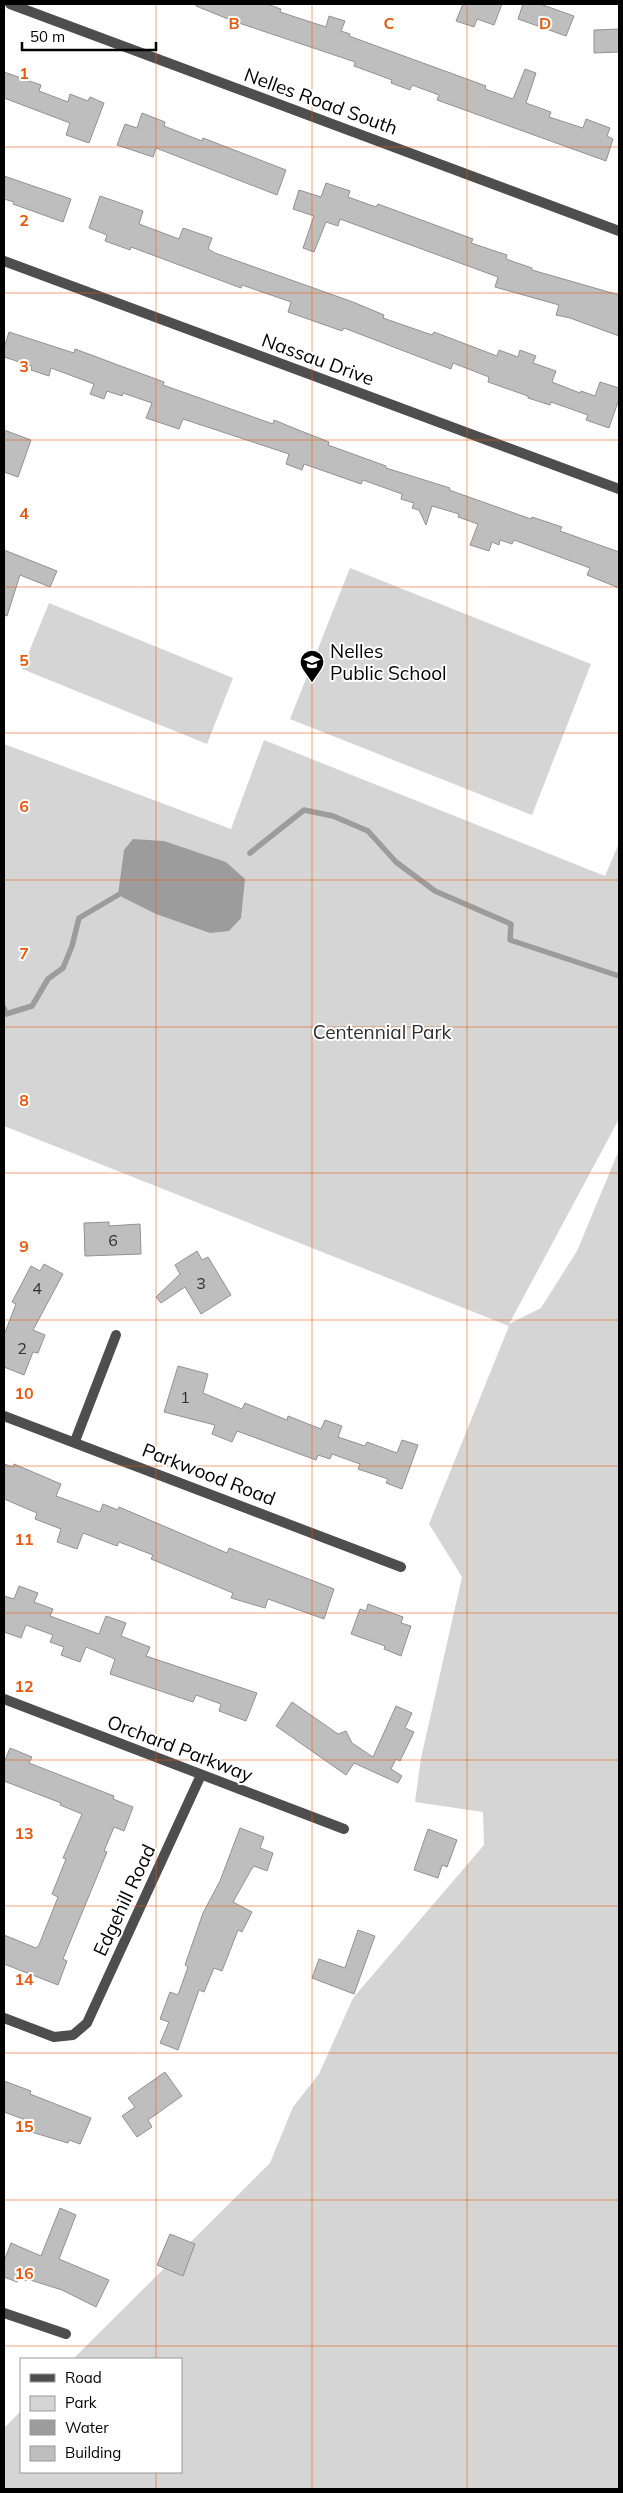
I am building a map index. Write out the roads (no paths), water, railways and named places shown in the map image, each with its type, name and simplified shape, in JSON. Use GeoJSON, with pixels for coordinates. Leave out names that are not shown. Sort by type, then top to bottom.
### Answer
{"type":"FeatureCollection","features":[{"type":"Feature","properties":{"kind":"street","name":"Nelles Road South"},"geometry":{"type":"LineString","coordinates":[[10,4],[619,231]]}},
{"type":"Feature","properties":{"kind":"street","name":"Nassau Drive"},"geometry":{"type":"LineString","coordinates":[[4,261],[619,489]]}},
{"type":"Feature","properties":{"kind":"street"},"geometry":{"type":"LineString","coordinates":[[75,1441],[116,1335]]}},
{"type":"Feature","properties":{"kind":"street","name":"Parkwood Road"},"geometry":{"type":"LineString","coordinates":[[4,1416],[75,1441],[401,1567]]}},
{"type":"Feature","properties":{"kind":"street","name":"Orchard Parkway"},"geometry":{"type":"LineString","coordinates":[[4,1699],[344,1829]]}},
{"type":"Feature","properties":{"kind":"street","name":"Edgehill Road"},"geometry":{"type":"LineString","coordinates":[[4,2018],[54,2037],[73,2034],[87,2023],[201,1775]]}},
{"type":"Feature","properties":{"kind":"street"},"geometry":{"type":"LineString","coordinates":[[4,2313],[66,2334]]}},
{"type":"Feature","properties":{"kind":"water"},"geometry":{"type":"Polygon","coordinates":[[[133,839],[164,841],[226,862],[245,879],[241,918],[229,931],[210,933],[156,914],[118,895],[124,850],[133,839]]]}},
{"type":"Feature","properties":{"kind":"waterway"},"geometry":{"type":"LineString","coordinates":[[250,853],[304,810],[333,816],[368,831],[396,862],[435,891],[511,924],[510,940],[619,976]]}},
{"type":"Feature","properties":{"kind":"waterway"},"geometry":{"type":"LineString","coordinates":[[4,1008],[6,1014],[32,1006],[48,979],[63,968],[72,946],[79,918],[118,895]]}},
{"type":"Feature","properties":{"kind":"place","name":"Nelles Public School"},"geometry":{"type":"Point","coordinates":[312,683]}},
{"type":"Feature","properties":{"kind":"park label","name":"Centennial Park"},"geometry":{"type":"Point","coordinates":[382,1032]}}]}
